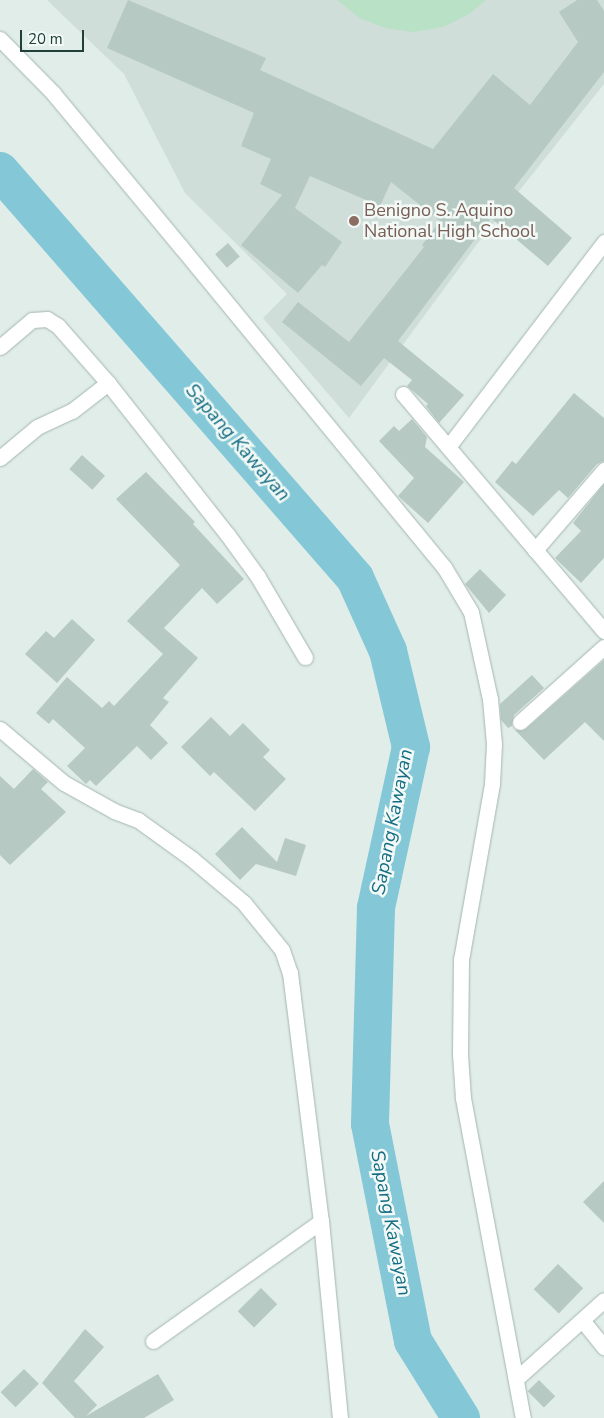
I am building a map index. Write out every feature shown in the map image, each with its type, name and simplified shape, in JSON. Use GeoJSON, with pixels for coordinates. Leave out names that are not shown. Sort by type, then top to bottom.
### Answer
{"type":"FeatureCollection","features":[{"type":"Feature","properties":{"kind":"street"},"geometry":{"type":"LineString","coordinates":[[0,39],[53,93],[444,567],[472,612],[490,699],[494,744],[492,784],[461,959],[460,1054],[463,1098],[523,1418]]}},
{"type":"Feature","properties":{"kind":"street"},"geometry":{"type":"LineString","coordinates":[[448,447],[604,242]]}},
{"type":"Feature","properties":{"kind":"street"},"geometry":{"type":"LineString","coordinates":[[0,347],[32,320],[47,319],[58,326],[108,383],[232,541],[258,577],[305,657]]}},
{"type":"Feature","properties":{"kind":"street"},"geometry":{"type":"LineString","coordinates":[[0,458],[37,427],[72,410],[108,383]]}},
{"type":"Feature","properties":{"kind":"street"},"geometry":{"type":"LineString","coordinates":[[403,394],[604,631]]}},
{"type":"Feature","properties":{"kind":"street"},"geometry":{"type":"LineString","coordinates":[[534,550],[604,470]]}},
{"type":"Feature","properties":{"kind":"street"},"geometry":{"type":"LineString","coordinates":[[520,722],[604,647]]}},
{"type":"Feature","properties":{"kind":"street"},"geometry":{"type":"LineString","coordinates":[[0,729],[64,783],[114,811],[138,820],[192,859],[244,903],[273,935],[290,973],[321,1222],[340,1418]]}},
{"type":"Feature","properties":{"kind":"street"},"geometry":{"type":"LineString","coordinates":[[153,1342],[321,1222]]}},
{"type":"Feature","properties":{"kind":"street"},"geometry":{"type":"LineString","coordinates":[[516,1380],[604,1300]]}},
{"type":"Feature","properties":{"kind":"street"},"geometry":{"type":"LineString","coordinates":[[582,1320],[604,1347]]}},
{"type":"Feature","properties":{"kind":"shaded area","name":"Benigno S. Aquino National High School"},"geometry":{"type":"Polygon","coordinates":[[[47,0],[604,0],[604,84],[474,248],[349,418],[263,318],[287,294],[185,193],[124,74],[47,0]]]}},
{"type":"Feature","properties":{"kind":"green space"},"geometry":{"type":"Polygon","coordinates":[[[337,0],[486,0],[469,14],[443,27],[413,32],[385,28],[360,18],[337,0]]]}},
{"type":"Feature","properties":{"kind":"building"},"geometry":{"type":"Polygon","coordinates":[[[128,0],[266,58],[260,70],[433,149],[493,74],[530,105],[578,42],[559,12],[577,0],[597,0],[604,11],[604,72],[514,188],[572,238],[548,266],[491,218],[398,341],[464,395],[439,423],[426,406],[428,404],[407,386],[412,380],[384,358],[361,386],[282,322],[298,302],[349,342],[424,247],[422,245],[440,221],[391,182],[380,206],[310,176],[295,208],[342,242],[325,267],[322,265],[298,293],[241,245],[282,195],[260,184],[271,159],[241,146],[254,113],[107,48],[128,0]]]}},
{"type":"Feature","properties":{"kind":"building"},"geometry":{"type":"Polygon","coordinates":[[[228,243],[240,257],[227,268],[215,254],[228,243]]]}},
{"type":"Feature","properties":{"kind":"building"},"geometry":{"type":"Polygon","coordinates":[[[574,393],[604,418],[604,461],[597,464],[568,498],[559,490],[533,516],[495,482],[512,461],[516,464],[574,393]]]}},
{"type":"Feature","properties":{"kind":"building"},"geometry":{"type":"Polygon","coordinates":[[[412,419],[427,437],[425,447],[464,482],[428,523],[398,496],[414,478],[379,441],[394,426],[399,431],[412,419]]]}},
{"type":"Feature","properties":{"kind":"building"},"geometry":{"type":"Polygon","coordinates":[[[82,455],[105,476],[92,490],[69,469],[82,455]]]}},
{"type":"Feature","properties":{"kind":"building"},"geometry":{"type":"Polygon","coordinates":[[[146,472],[195,522],[193,524],[244,579],[217,604],[202,588],[164,628],[198,658],[163,698],[169,702],[150,725],[168,743],[151,760],[137,746],[96,786],[90,780],[86,784],[67,766],[85,748],[53,719],[49,724],[36,713],[67,677],[102,708],[109,701],[114,706],[163,654],[127,621],[180,565],[116,499],[146,472]]]}},
{"type":"Feature","properties":{"kind":"building"},"geometry":{"type":"Polygon","coordinates":[[[604,484],[604,558],[581,583],[555,558],[581,531],[573,523],[604,484]]]}},
{"type":"Feature","properties":{"kind":"building"},"geometry":{"type":"Polygon","coordinates":[[[480,569],[506,595],[489,613],[465,584],[480,569]]]}},
{"type":"Feature","properties":{"kind":"building"},"geometry":{"type":"Polygon","coordinates":[[[72,619],[95,640],[57,683],[25,654],[46,631],[54,638],[72,619]]]}},
{"type":"Feature","properties":{"kind":"building"},"geometry":{"type":"Polygon","coordinates":[[[604,660],[604,741],[585,722],[544,760],[515,730],[526,729],[604,660]]]}},
{"type":"Feature","properties":{"kind":"building"},"geometry":{"type":"Polygon","coordinates":[[[532,675],[544,688],[514,715],[512,726],[508,728],[501,720],[500,704],[532,675]]]}},
{"type":"Feature","properties":{"kind":"building"},"geometry":{"type":"Polygon","coordinates":[[[211,717],[230,736],[243,723],[270,750],[263,757],[286,779],[255,811],[214,772],[210,776],[181,747],[211,717]]]}},
{"type":"Feature","properties":{"kind":"building"},"geometry":{"type":"Polygon","coordinates":[[[33,769],[48,782],[41,789],[66,812],[10,865],[0,855],[0,776],[14,789],[33,769]]]}},
{"type":"Feature","properties":{"kind":"building"},"geometry":{"type":"Polygon","coordinates":[[[242,827],[277,862],[285,838],[306,845],[296,876],[256,864],[240,880],[215,854],[242,827]]]}},
{"type":"Feature","properties":{"kind":"building"},"geometry":{"type":"Polygon","coordinates":[[[604,1181],[604,1223],[583,1202],[604,1181]]]}},
{"type":"Feature","properties":{"kind":"building"},"geometry":{"type":"Polygon","coordinates":[[[558,1264],[583,1288],[559,1313],[534,1289],[558,1264]]]}},
{"type":"Feature","properties":{"kind":"building"},"geometry":{"type":"Polygon","coordinates":[[[261,1288],[277,1304],[254,1328],[238,1311],[261,1288]]]}},
{"type":"Feature","properties":{"kind":"building"},"geometry":{"type":"Polygon","coordinates":[[[85,1329],[104,1347],[74,1381],[97,1405],[86,1416],[158,1374],[174,1400],[144,1418],[75,1418],[42,1383],[85,1329]]]}},
{"type":"Feature","properties":{"kind":"building"},"geometry":{"type":"Polygon","coordinates":[[[24,1369],[39,1384],[16,1407],[1,1392],[24,1369]]]}},
{"type":"Feature","properties":{"kind":"building"},"geometry":{"type":"Polygon","coordinates":[[[539,1380],[555,1396],[544,1408],[528,1391],[539,1380]]]}},
{"type":"Feature","properties":{"kind":"waterway","name":"Sapang Kawayan"},"geometry":{"type":"LineString","coordinates":[[0,171],[355,578],[388,651],[411,747],[376,908],[370,1124],[413,1341],[461,1418]]}},
{"type":"Feature","properties":{"kind":"place","name":"Benigno S. Aquino National High School"},"geometry":{"type":"Point","coordinates":[354,221]}}]}
